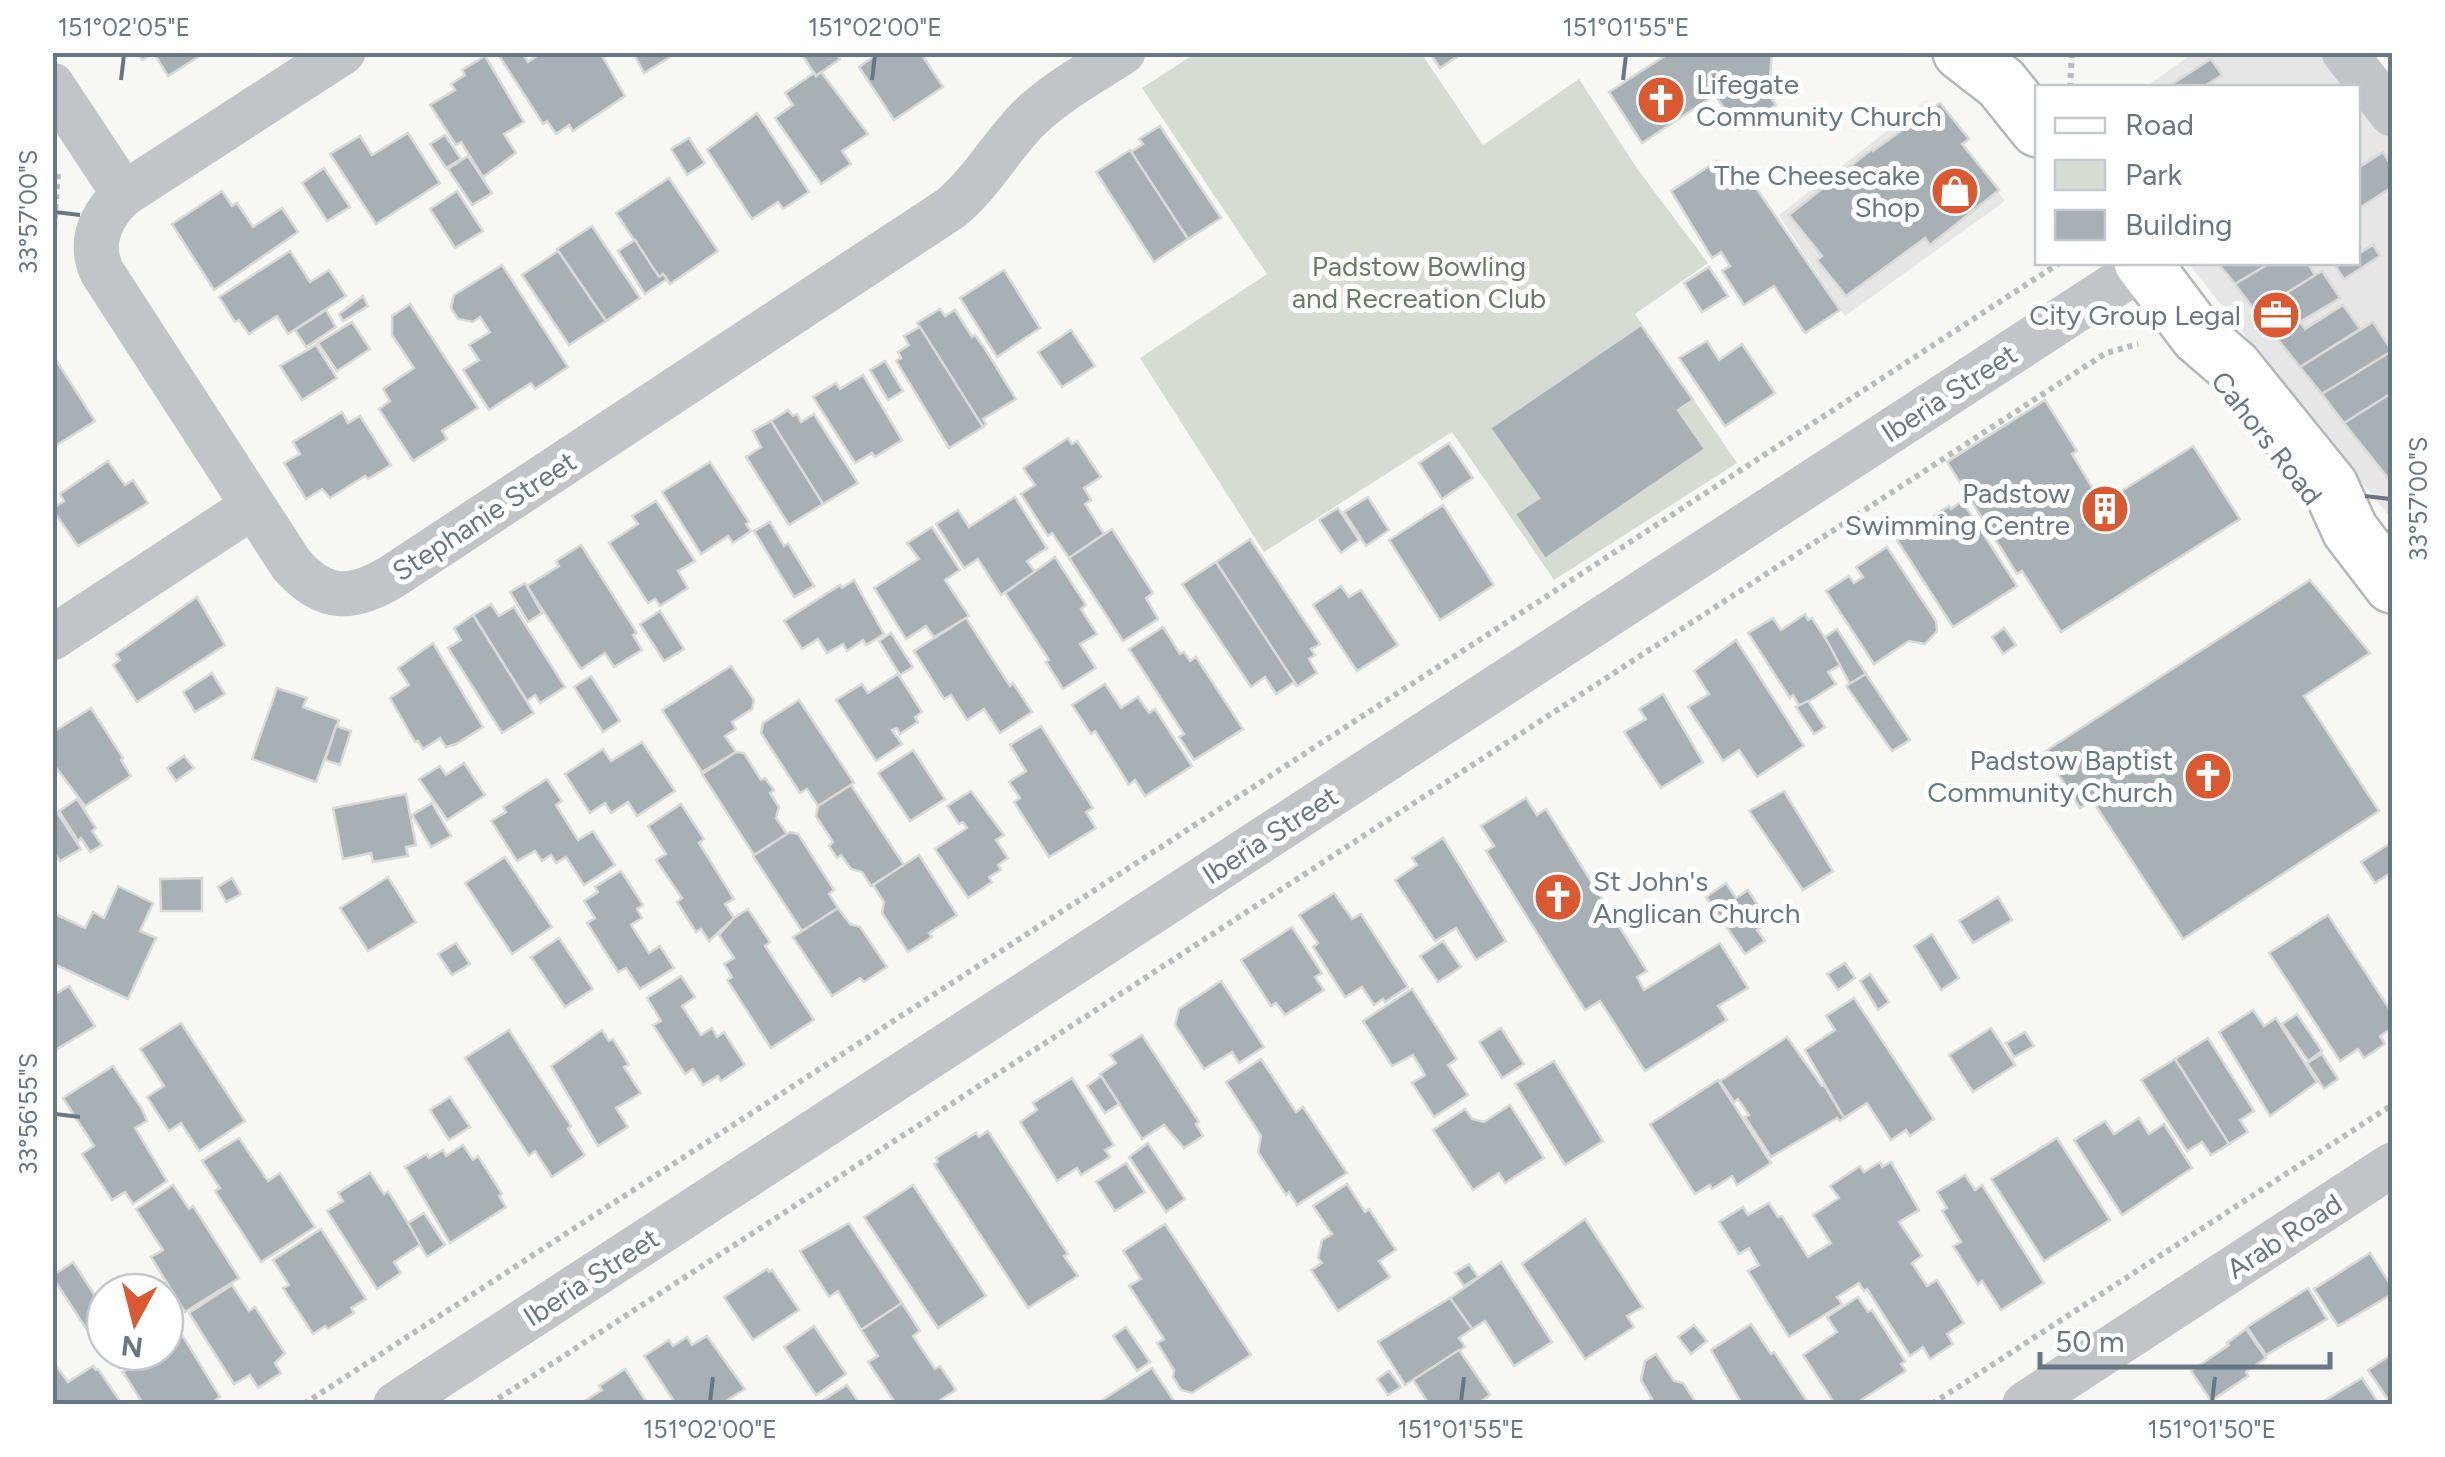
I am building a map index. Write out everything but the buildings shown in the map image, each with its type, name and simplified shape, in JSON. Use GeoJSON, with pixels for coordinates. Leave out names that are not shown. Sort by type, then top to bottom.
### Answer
{"type":"FeatureCollection","features":[{"type":"Feature","properties":{"kind":"main road"},"geometry":{"type":"LineString","coordinates":[[1983,63],[2035,125]]}},
{"type":"Feature","properties":{"kind":"main road","name":"Cahors Road"},"geometry":{"type":"LineString","coordinates":[[2144,265],[2198,336],[2216,380],[2310,500],[2350,530],[2392,585]]}},
{"type":"Feature","properties":{"kind":"street"},"geometry":{"type":"LineString","coordinates":[[52,85],[124,194],[343,52]]}},
{"type":"Feature","properties":{"kind":"street","name":"Stephanie Street"},"geometry":{"type":"LineString","coordinates":[[124,194],[102,220],[96,236],[98,265],[252,508],[304,580],[338,595],[375,587],[951,208],[972,190],[1011,138],[1046,102],[1123,52]]}},
{"type":"Feature","properties":{"kind":"street"},"geometry":{"type":"LineString","coordinates":[[2344,52],[2392,114]]}},
{"type":"Feature","properties":{"kind":"street","name":"Iberia Street"},"geometry":{"type":"LineString","coordinates":[[396,1404],[2141,265]]}},
{"type":"Feature","properties":{"kind":"street"},"geometry":{"type":"LineString","coordinates":[[52,638],[252,508]]}},
{"type":"Feature","properties":{"kind":"street","name":"Arab Road"},"geometry":{"type":"LineString","coordinates":[[2025,1404],[2392,1165]]}},
{"type":"Feature","properties":{"kind":"path"},"geometry":{"type":"LineString","coordinates":[[2070,85],[2072,52]]}},
{"type":"Feature","properties":{"kind":"path"},"geometry":{"type":"LineString","coordinates":[[304,1404],[2056,265]]}},
{"type":"Feature","properties":{"kind":"path"},"geometry":{"type":"LineString","coordinates":[[490,1404],[2106,354],[2138,344]]}},
{"type":"Feature","properties":{"kind":"path"},"geometry":{"type":"LineString","coordinates":[[1932,1404],[2392,1105]]}},
{"type":"Feature","properties":{"kind":"shaded area"},"geometry":{"type":"Polygon","coordinates":[[[2195,52],[2325,53],[2350,85],[2148,85],[2195,52]]]}},
{"type":"Feature","properties":{"kind":"shaded area"},"geometry":{"type":"Polygon","coordinates":[[[2360,97],[2392,139],[2392,520],[2190,265],[2360,265],[2360,97]]]}},
{"type":"Feature","properties":{"kind":"shaded area"},"geometry":{"type":"Polygon","coordinates":[[[1927,100],[2005,201],[1845,316],[1779,215],[1927,100]]]}},
{"type":"Feature","properties":{"kind":"green space","name":"Padstow Bowling and Recreation Club"},"geometry":{"type":"Polygon","coordinates":[[[1196,53],[1421,53],[1483,145],[1579,79],[1636,167],[1708,263],[1635,314],[1737,463],[1554,580],[1452,432],[1264,552],[1140,358],[1267,274],[1142,88],[1196,53]]]}},
{"type":"Feature","properties":{"kind":"place","name":"Lifegate Community Church"},"geometry":{"type":"Point","coordinates":[1661,100]}},
{"type":"Feature","properties":{"kind":"place","name":"The Cheesecake Shop"},"geometry":{"type":"Point","coordinates":[1955,191]}},
{"type":"Feature","properties":{"kind":"place","name":"City Group Legal"},"geometry":{"type":"Point","coordinates":[2276,315]}},
{"type":"Feature","properties":{"kind":"place","name":"Padstow Swimming Centre"},"geometry":{"type":"Point","coordinates":[2105,509]}},
{"type":"Feature","properties":{"kind":"place","name":"Padstow Baptist Community Church"},"geometry":{"type":"Point","coordinates":[2208,776]}},
{"type":"Feature","properties":{"kind":"place","name":"St John's Anglican Church"},"geometry":{"type":"Point","coordinates":[1558,897]}}]}
